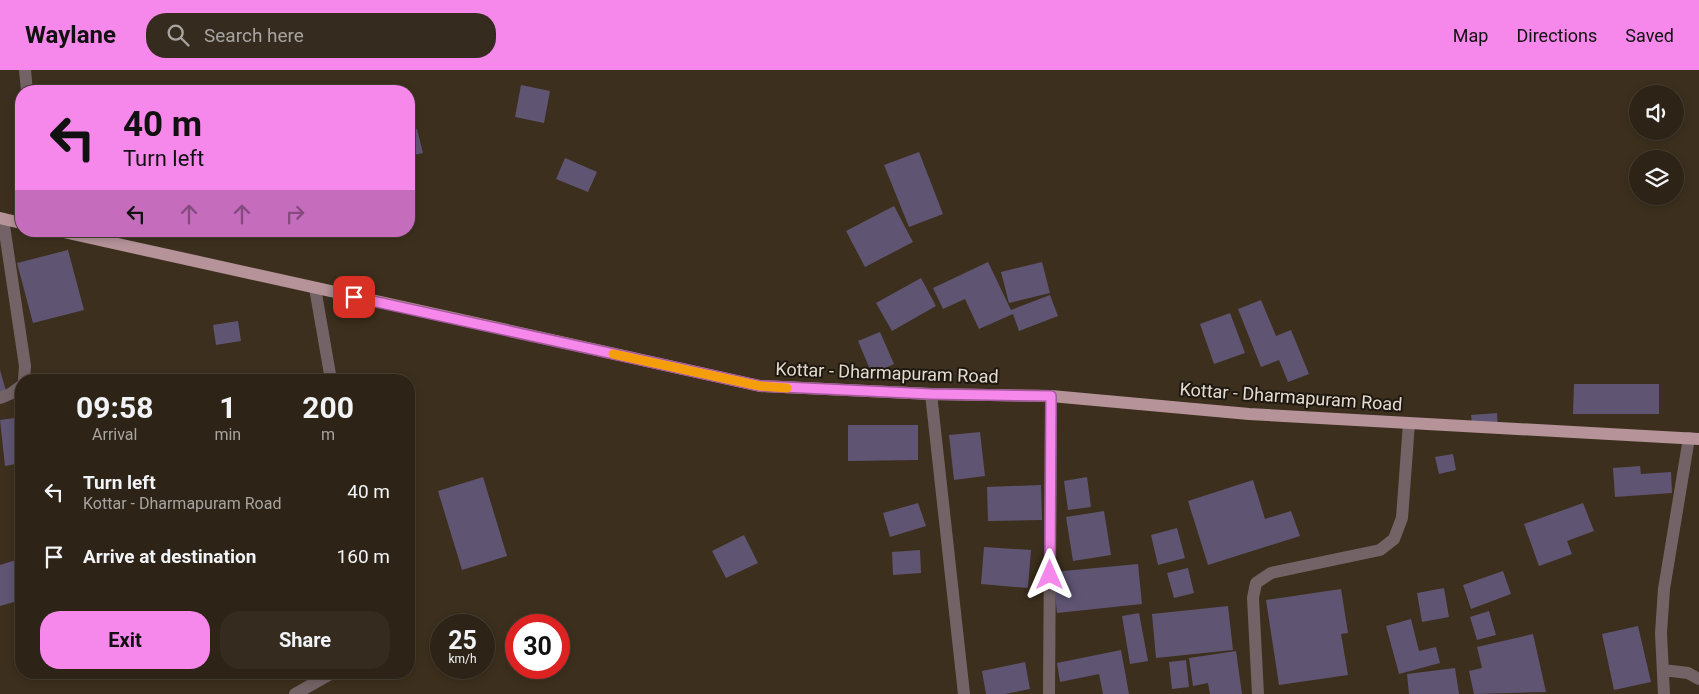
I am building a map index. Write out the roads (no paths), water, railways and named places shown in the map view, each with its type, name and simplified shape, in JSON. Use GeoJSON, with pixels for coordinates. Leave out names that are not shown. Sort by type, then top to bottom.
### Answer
{"type":"FeatureCollection","features":[{"type":"Feature","properties":{"kind":"main road"},"geometry":{"type":"LineString","coordinates":[[1,219],[15,222]]}},
{"type":"Feature","properties":{"kind":"main road","name":"Kottar - Dharmapuram Road"},"geometry":{"type":"LineString","coordinates":[[85,237],[760,386],[931,394],[1051,396],[1248,414],[1694,438]]}},
{"type":"Feature","properties":{"kind":"street"},"geometry":{"type":"LineString","coordinates":[[25,70],[26,85]]}},
{"type":"Feature","properties":{"kind":"street"},"geometry":{"type":"LineString","coordinates":[[1,219],[25,366],[24,374]]}},
{"type":"Feature","properties":{"kind":"street"},"geometry":{"type":"LineString","coordinates":[[315,288],[330,374]]}},
{"type":"Feature","properties":{"kind":"street"},"geometry":{"type":"LineString","coordinates":[[0,398],[15,390]]}},
{"type":"Feature","properties":{"kind":"street"},"geometry":{"type":"LineString","coordinates":[[931,394],[964,694]]}},
{"type":"Feature","properties":{"kind":"street"},"geometry":{"type":"LineString","coordinates":[[1049,694],[1051,396]]}},
{"type":"Feature","properties":{"kind":"street"},"geometry":{"type":"LineString","coordinates":[[1258,694],[1253,598],[1256,583],[1271,573],[1380,550],[1394,539],[1402,518],[1409,423]]}},
{"type":"Feature","properties":{"kind":"street"},"geometry":{"type":"LineString","coordinates":[[1664,694],[1661,633],[1664,589],[1694,438]]}},
{"type":"Feature","properties":{"kind":"street"},"geometry":{"type":"LineString","coordinates":[[1663,670],[1688,673],[1699,679]]}},
{"type":"Feature","properties":{"kind":"street"},"geometry":{"type":"LineString","coordinates":[[295,694],[322,679]]}}]}
